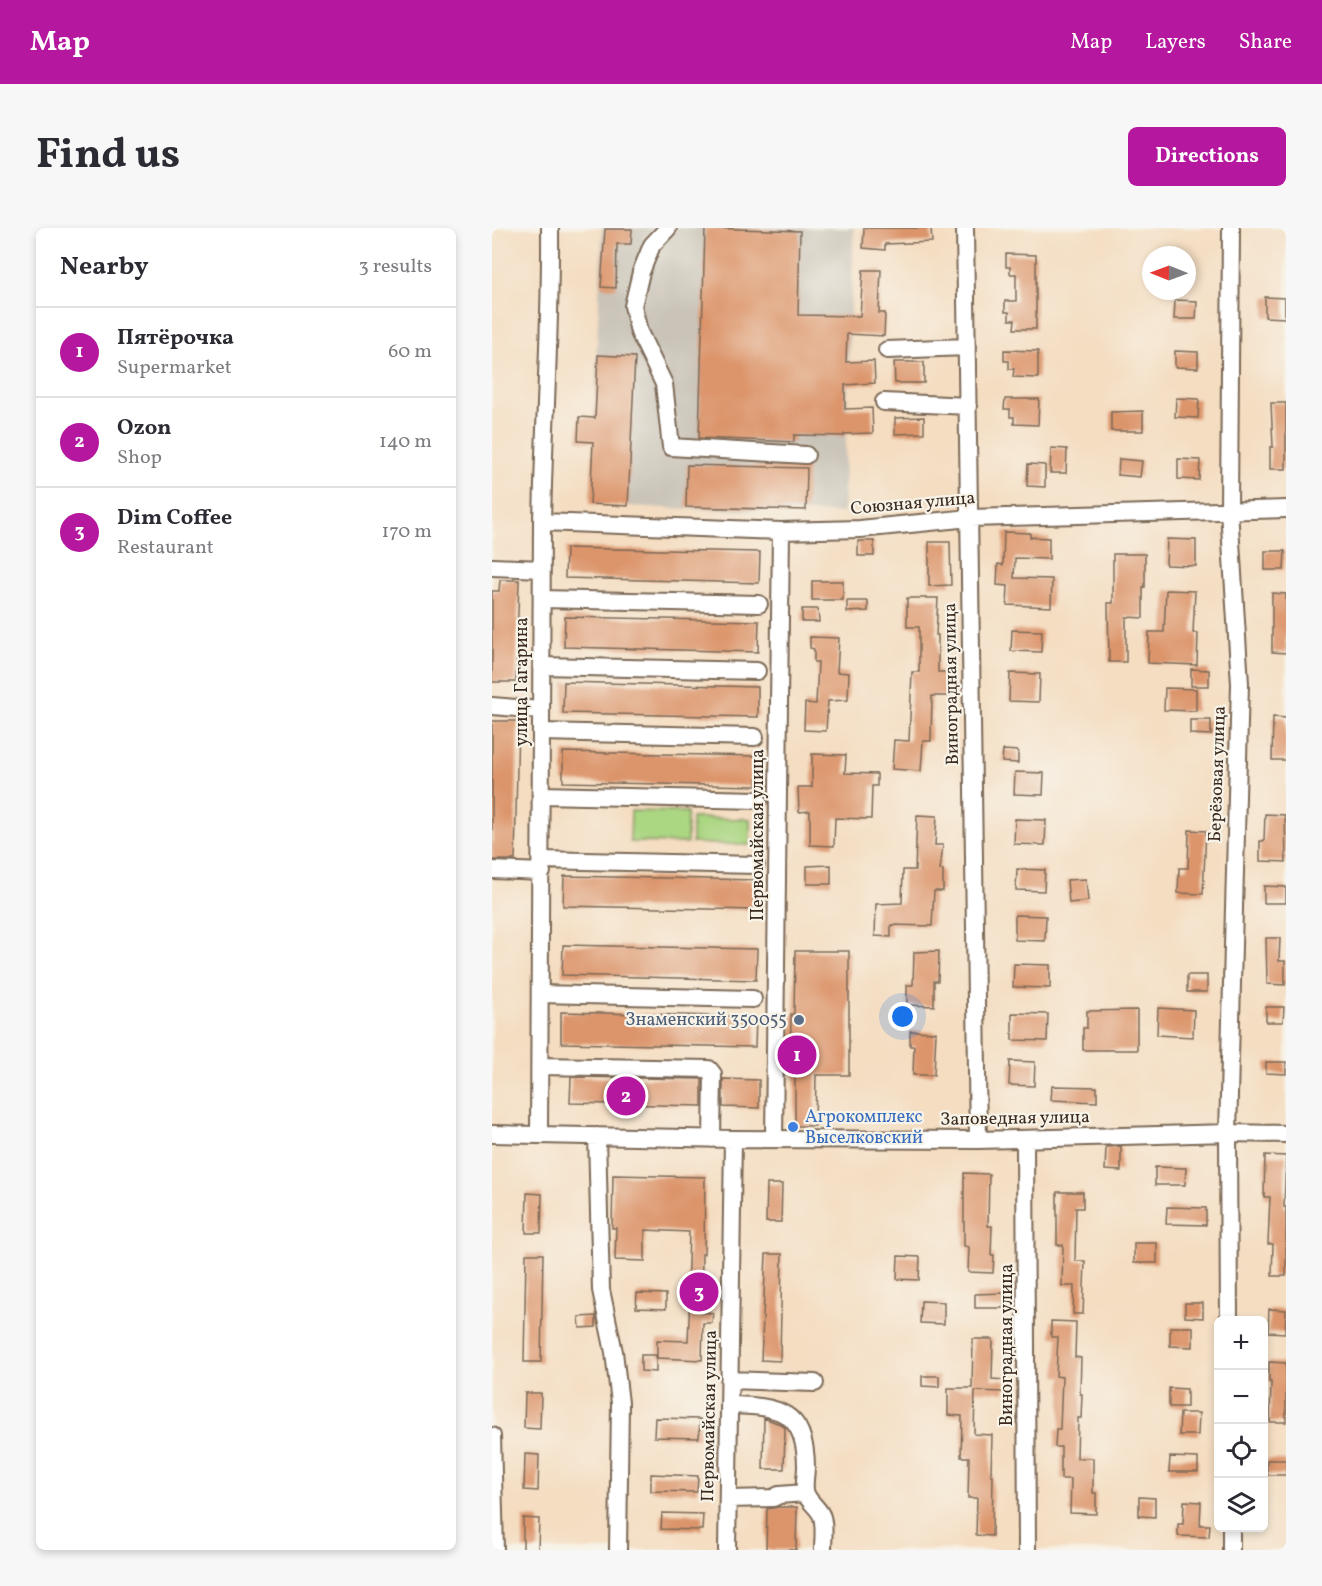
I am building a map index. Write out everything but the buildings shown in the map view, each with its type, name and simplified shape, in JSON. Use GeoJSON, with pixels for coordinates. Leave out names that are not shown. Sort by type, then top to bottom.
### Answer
{"type":"FeatureCollection","features":[{"type":"Feature","properties":{"kind":"street","name":"улица Гагарина"},"geometry":{"type":"LineString","coordinates":[[539,1134],[542,522],[544,422],[551,291],[549,228]]}},
{"type":"Feature","properties":{"kind":"street"},"geometry":{"type":"LineString","coordinates":[[668,228],[652,245],[641,272],[633,306],[639,332],[664,384],[671,447],[806,455]]}},
{"type":"Feature","properties":{"kind":"street","name":"Виноградная улица"},"geometry":{"type":"LineString","coordinates":[[965,228],[978,1140]]}},
{"type":"Feature","properties":{"kind":"street","name":"Берёзовая улица"},"geometry":{"type":"LineString","coordinates":[[1229,1316],[1228,1133],[1240,684],[1229,510],[1231,228]]}},
{"type":"Feature","properties":{"kind":"street"},"geometry":{"type":"LineString","coordinates":[[887,350],[967,347]]}},
{"type":"Feature","properties":{"kind":"street"},"geometry":{"type":"LineString","coordinates":[[884,402],[968,406]]}},
{"type":"Feature","properties":{"kind":"street","name":"Союзная улица"},"geometry":{"type":"LineString","coordinates":[[542,522],[782,531],[860,529],[970,518],[1286,509]]}},
{"type":"Feature","properties":{"kind":"street","name":"Первомайская улица"},"geometry":{"type":"LineString","coordinates":[[774,1139],[782,531]]}},
{"type":"Feature","properties":{"kind":"street"},"geometry":{"type":"LineString","coordinates":[[492,567],[542,569]]}},
{"type":"Feature","properties":{"kind":"street"},"geometry":{"type":"LineString","coordinates":[[542,599],[759,603]]}},
{"type":"Feature","properties":{"kind":"street"},"geometry":{"type":"LineString","coordinates":[[542,666],[758,670]]}},
{"type":"Feature","properties":{"kind":"street"},"geometry":{"type":"LineString","coordinates":[[492,706],[541,710]]}},
{"type":"Feature","properties":{"kind":"street"},"geometry":{"type":"LineString","coordinates":[[541,732],[754,737]]}},
{"type":"Feature","properties":{"kind":"street"},"geometry":{"type":"LineString","coordinates":[[541,795],[758,800]]}},
{"type":"Feature","properties":{"kind":"street"},"geometry":{"type":"LineString","coordinates":[[492,870],[541,866],[756,865]]}},
{"type":"Feature","properties":{"kind":"street"},"geometry":{"type":"LineString","coordinates":[[540,994],[753,999]]}},
{"type":"Feature","properties":{"kind":"street"},"geometry":{"type":"LineString","coordinates":[[540,1066],[709,1069],[713,1074],[712,1138]]}},
{"type":"Feature","properties":{"kind":"street","name":"Заповедная улица"},"geometry":{"type":"LineString","coordinates":[[492,1134],[733,1139],[1025,1140],[1228,1133],[1286,1134]]}},
{"type":"Feature","properties":{"kind":"street"},"geometry":{"type":"LineString","coordinates":[[597,1136],[601,1290],[614,1352],[620,1403],[618,1550]]}},
{"type":"Feature","properties":{"kind":"street","name":"Первомайская улица"},"geometry":{"type":"LineString","coordinates":[[727,1550],[733,1139]]}},
{"type":"Feature","properties":{"kind":"street","name":"Виноградная улица"},"geometry":{"type":"LineString","coordinates":[[1025,1140],[1028,1550]]}},
{"type":"Feature","properties":{"kind":"street"},"geometry":{"type":"LineString","coordinates":[[730,1380],[814,1383]]}},
{"type":"Feature","properties":{"kind":"street"},"geometry":{"type":"LineString","coordinates":[[729,1405],[776,1410],[792,1417],[804,1438],[805,1493],[822,1516],[823,1550]]}},
{"type":"Feature","properties":{"kind":"street"},"geometry":{"type":"LineString","coordinates":[[492,1436],[495,1550]]}},
{"type":"Feature","properties":{"kind":"street"},"geometry":{"type":"LineString","coordinates":[[728,1499],[772,1498],[779,1495],[805,1493]]}},
{"type":"Feature","properties":{"kind":"street"},"geometry":{"type":"LineString","coordinates":[[1231,1532],[1231,1550]]}},
{"type":"Feature","properties":{"kind":"shaded area"},"geometry":{"type":"Polygon","coordinates":[[[602,228],[854,228],[843,513],[590,504],[602,228]]]}},
{"type":"Feature","properties":{"kind":"green space"},"geometry":{"type":"Polygon","coordinates":[[[631,811],[687,812],[687,843],[630,842],[631,811]]]}},
{"type":"Feature","properties":{"kind":"green space"},"geometry":{"type":"Polygon","coordinates":[[[692,818],[750,819],[750,845],[692,843],[692,818]]]}},
{"type":"Feature","properties":{"kind":"place","name":"Знаменский 350055"},"geometry":{"type":"Point","coordinates":[799,1020]}},
{"type":"Feature","properties":{"kind":"place","name":"Пятёрочка"},"geometry":{"type":"Point","coordinates":[797,1055]}},
{"type":"Feature","properties":{"kind":"place","name":"Ozon"},"geometry":{"type":"Point","coordinates":[626,1096]}},
{"type":"Feature","properties":{"kind":"place","name":"Агрокомплекс Выселковский"},"geometry":{"type":"Point","coordinates":[793,1127]}},
{"type":"Feature","properties":{"kind":"place","name":"Dim Coffee"},"geometry":{"type":"Point","coordinates":[699,1292]}}]}
